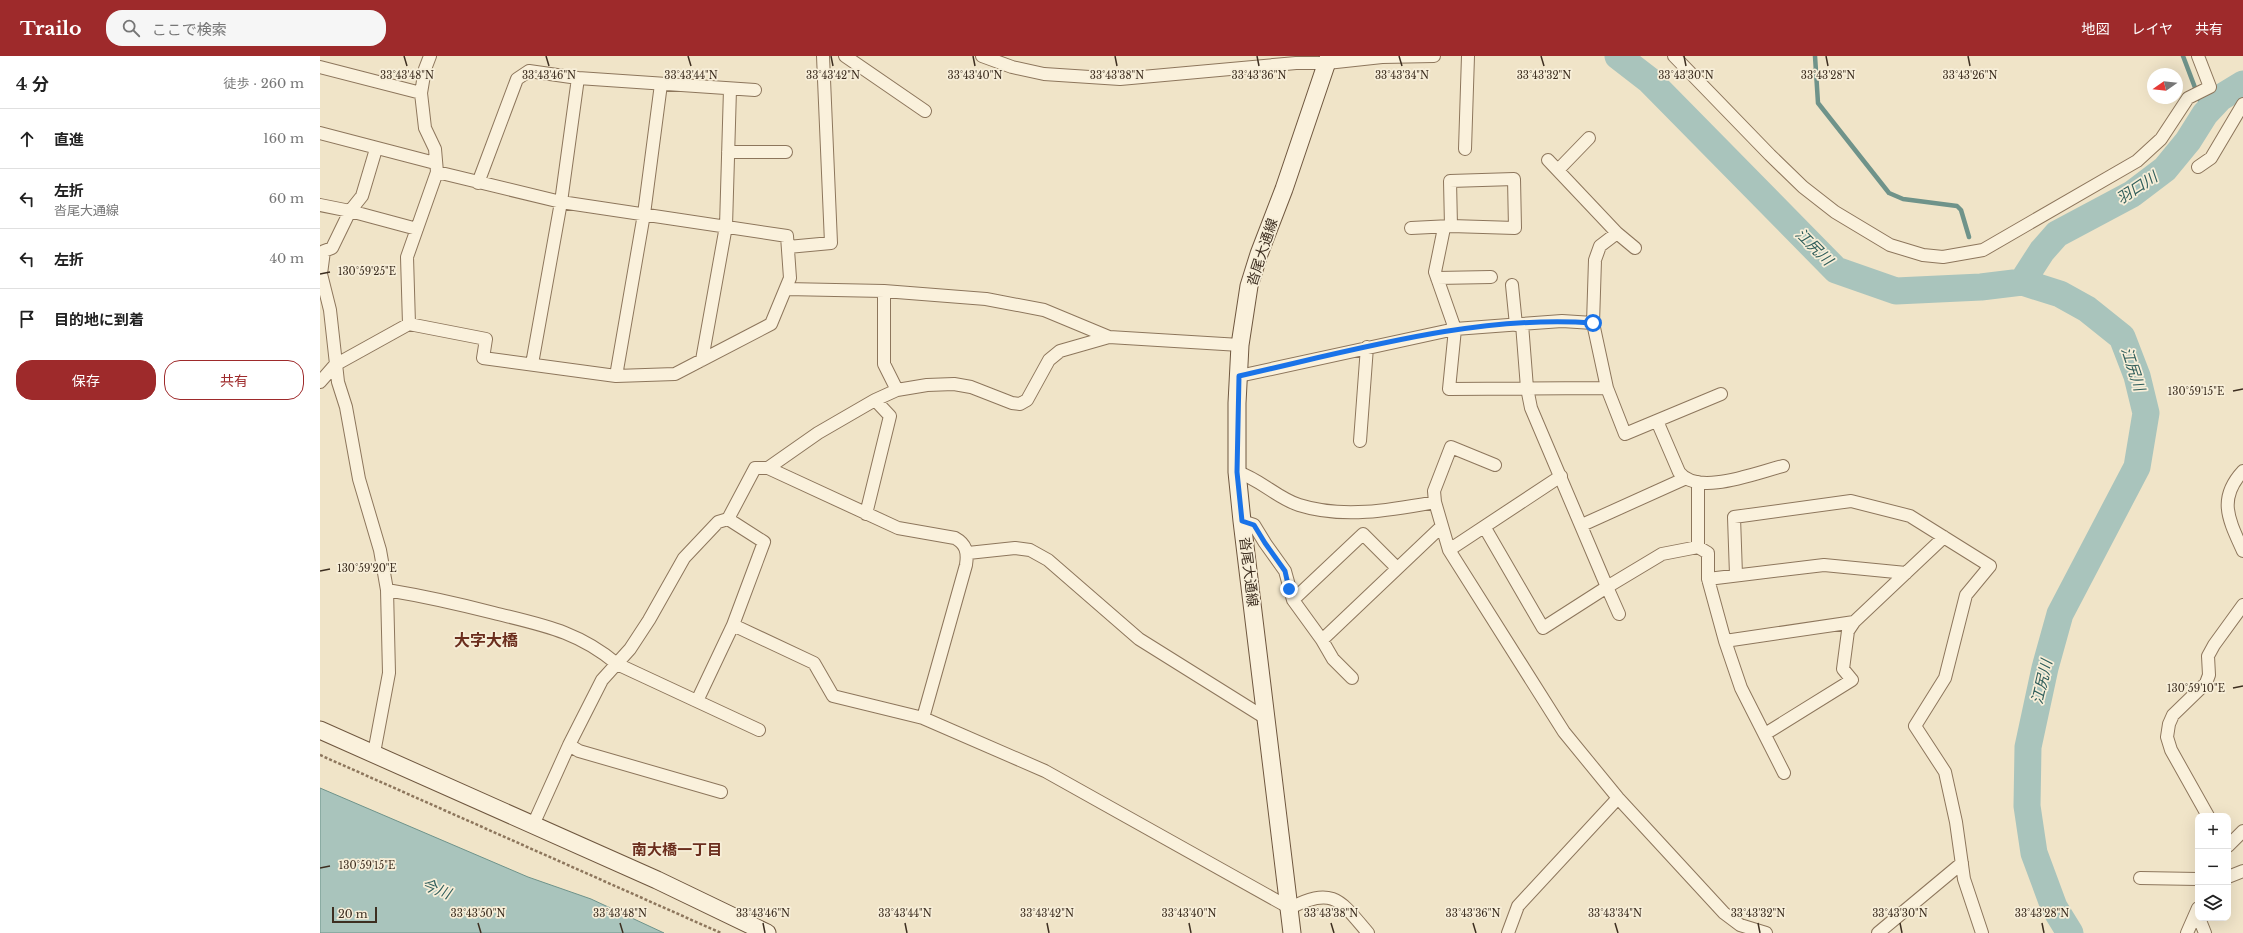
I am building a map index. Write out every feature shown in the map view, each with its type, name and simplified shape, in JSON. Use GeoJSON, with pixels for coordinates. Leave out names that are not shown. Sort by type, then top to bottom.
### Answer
{"type":"FeatureCollection","features":[{"type":"Feature","properties":{"kind":"main road","name":"沓尾大通線"},"geometry":{"type":"LineString","coordinates":[[1292,933],[1237,472],[1240,345],[1249,286],[1328,60]]}},
{"type":"Feature","properties":{"kind":"main road"},"geometry":{"type":"LineString","coordinates":[[320,730],[657,880],[767,933]]}},
{"type":"Feature","properties":{"kind":"street"},"geometry":{"type":"LineString","coordinates":[[409,324],[407,257],[436,168],[435,149],[425,128],[421,93],[425,69],[430,56]]}},
{"type":"Feature","properties":{"kind":"street"},"geometry":{"type":"LineString","coordinates":[[788,246],[831,243],[823,56]]}},
{"type":"Feature","properties":{"kind":"street"},"geometry":{"type":"LineString","coordinates":[[845,56],[925,111]]}},
{"type":"Feature","properties":{"kind":"street"},"geometry":{"type":"LineString","coordinates":[[982,56],[1012,67],[1044,74],[1120,79],[1328,60],[1434,56]]}},
{"type":"Feature","properties":{"kind":"street"},"geometry":{"type":"LineString","coordinates":[[1465,149],[1468,56]]}},
{"type":"Feature","properties":{"kind":"street"},"geometry":{"type":"LineString","coordinates":[[1674,56],[1770,155],[1803,187],[1834,212],[1890,245],[1923,255],[1944,257],[1984,250],[2137,161],[2161,139],[2188,98],[2210,87],[2198,56]]}},
{"type":"Feature","properties":{"kind":"street"},"geometry":{"type":"LineString","coordinates":[[320,67],[421,93]]}},
{"type":"Feature","properties":{"kind":"street"},"geometry":{"type":"LineString","coordinates":[[478,183],[517,79],[529,70],[578,78],[755,90]]}},
{"type":"Feature","properties":{"kind":"street"},"geometry":{"type":"LineString","coordinates":[[532,364],[561,202],[578,78]]}},
{"type":"Feature","properties":{"kind":"street"},"geometry":{"type":"LineString","coordinates":[[616,376],[644,214],[661,84]]}},
{"type":"Feature","properties":{"kind":"street"},"geometry":{"type":"LineString","coordinates":[[702,360],[726,226],[730,89]]}},
{"type":"Feature","properties":{"kind":"street"},"geometry":{"type":"LineString","coordinates":[[2198,167],[2211,158],[2243,104]]}},
{"type":"Feature","properties":{"kind":"street"},"geometry":{"type":"LineString","coordinates":[[320,133],[376,149],[478,183],[561,202],[787,236],[790,278],[771,324],[675,374],[616,376],[483,358],[486,339],[409,324],[335,365],[320,382]]}},
{"type":"Feature","properties":{"kind":"street"},"geometry":{"type":"LineString","coordinates":[[1558,170],[1589,138]]}},
{"type":"Feature","properties":{"kind":"street"},"geometry":{"type":"LineString","coordinates":[[374,753],[388,673],[387,590],[380,550],[359,479],[346,407],[335,365],[330,310],[321,274],[322,250],[332,248],[350,210],[362,196],[376,149]]}},
{"type":"Feature","properties":{"kind":"street"},"geometry":{"type":"LineString","coordinates":[[728,152],[786,152]]}},
{"type":"Feature","properties":{"kind":"street"},"geometry":{"type":"LineString","coordinates":[[1548,160],[1617,233],[1635,248]]}},
{"type":"Feature","properties":{"kind":"street"},"geometry":{"type":"LineString","coordinates":[[1411,228],[1448,227],[1515,228],[1514,179],[1450,181],[1448,227],[1435,272],[1455,330],[1449,389],[1607,388]]}},
{"type":"Feature","properties":{"kind":"street"},"geometry":{"type":"LineString","coordinates":[[320,205],[350,210],[417,229]]}},
{"type":"Feature","properties":{"kind":"street"},"geometry":{"type":"LineString","coordinates":[[1617,233],[1600,246],[1595,260],[1593,323],[1607,388],[1625,434],[1721,394]]}},
{"type":"Feature","properties":{"kind":"street"},"geometry":{"type":"LineString","coordinates":[[1437,278],[1490,277]]}},
{"type":"Feature","properties":{"kind":"street"},"geometry":{"type":"LineString","coordinates":[[1512,285],[1519,324],[1527,388],[1532,408],[1619,614]]}},
{"type":"Feature","properties":{"kind":"street"},"geometry":{"type":"LineString","coordinates":[[786,290],[884,291],[986,300],[1044,310],[1109,337],[1240,345]]}},
{"type":"Feature","properties":{"kind":"street"},"geometry":{"type":"LineString","coordinates":[[884,291],[884,364],[897,390]]}},
{"type":"Feature","properties":{"kind":"street"},"geometry":{"type":"LineString","coordinates":[[1239,376],[1367,347],[1455,330],[1562,321],[1593,323]]}},
{"type":"Feature","properties":{"kind":"street"},"geometry":{"type":"LineString","coordinates":[[768,468],[818,433],[875,400],[897,390],[927,385],[954,384],[986,392],[1012,403],[1020,404],[1027,400],[1049,360],[1060,351],[1109,337]]}},
{"type":"Feature","properties":{"kind":"street"},"geometry":{"type":"LineString","coordinates":[[1360,441],[1367,347]]}},
{"type":"Feature","properties":{"kind":"street"},"geometry":{"type":"LineString","coordinates":[[866,514],[890,416],[875,400]]}},
{"type":"Feature","properties":{"kind":"street"},"geometry":{"type":"LineString","coordinates":[[1657,421],[1679,472],[1684,479]]}},
{"type":"Feature","properties":{"kind":"street"},"geometry":{"type":"LineString","coordinates":[[1495,465],[1451,447],[1434,490],[1435,502],[1441,526],[1450,550],[1564,732],[1618,798],[1724,913],[1740,925],[1766,933]]}},
{"type":"Feature","properties":{"kind":"street"},"geometry":{"type":"LineString","coordinates":[[1582,525],[1684,479],[1698,482],[1726,482],[1783,466]]}},
{"type":"Feature","properties":{"kind":"street"},"geometry":{"type":"LineString","coordinates":[[533,825],[568,745],[602,680],[630,649],[649,620],[684,558],[718,522],[728,519],[755,468],[768,468],[898,528],[955,538],[962,542],[968,553],[966,565],[923,718]]}},
{"type":"Feature","properties":{"kind":"street"},"geometry":{"type":"LineString","coordinates":[[2243,471],[2230,487],[2227,512],[2243,551]]}},
{"type":"Feature","properties":{"kind":"street"},"geometry":{"type":"LineString","coordinates":[[1237,472],[1250,476],[1298,505],[1328,511],[1344,513],[1392,510],[1435,502]]}},
{"type":"Feature","properties":{"kind":"street"},"geometry":{"type":"LineString","coordinates":[[1450,550],[1561,476]]}},
{"type":"Feature","properties":{"kind":"street"},"geometry":{"type":"LineString","coordinates":[[1698,482],[1698,547]]}},
{"type":"Feature","properties":{"kind":"street"},"geometry":{"type":"LineString","coordinates":[[1736,575],[1734,517],[1851,501],[1910,516],[1990,566],[1966,595],[1945,678],[1915,726],[1945,772],[1956,822],[1964,879],[1982,933]]}},
{"type":"Feature","properties":{"kind":"street"},"geometry":{"type":"LineString","coordinates":[[697,702],[733,625],[764,542],[728,519]]}},
{"type":"Feature","properties":{"kind":"street"},"geometry":{"type":"LineString","coordinates":[[1242,521],[1254,525],[1285,571],[1293,600],[1322,640],[1333,659],[1352,678]]}},
{"type":"Feature","properties":{"kind":"street"},"geometry":{"type":"LineString","coordinates":[[1322,640],[1441,526]]}},
{"type":"Feature","properties":{"kind":"street"},"geometry":{"type":"LineString","coordinates":[[1485,528],[1543,628],[1662,554],[1698,547],[1708,553],[1708,580],[1725,641],[1741,688],[1784,772]]}},
{"type":"Feature","properties":{"kind":"street"},"geometry":{"type":"LineString","coordinates":[[1293,600],[1363,534],[1397,568]]}},
{"type":"Feature","properties":{"kind":"street"},"geometry":{"type":"LineString","coordinates":[[1765,734],[1852,680],[1843,669],[1848,632],[1854,622],[1944,537]]}},
{"type":"Feature","properties":{"kind":"street"},"geometry":{"type":"LineString","coordinates":[[968,553],[1015,548],[1030,550],[1048,560],[1139,639],[1267,719]]}},
{"type":"Feature","properties":{"kind":"street"},"geometry":{"type":"LineString","coordinates":[[1708,580],[1736,575],[1824,565],[1906,573]]}},
{"type":"Feature","properties":{"kind":"street"},"geometry":{"type":"LineString","coordinates":[[387,590],[432,598],[558,629],[598,648],[617,664],[759,730]]}},
{"type":"Feature","properties":{"kind":"street"},"geometry":{"type":"LineString","coordinates":[[2206,813],[2171,750],[2167,737],[2169,724],[2173,715],[2206,683],[2208,675],[2208,656],[2214,645],[2243,605]]}},
{"type":"Feature","properties":{"kind":"street"},"geometry":{"type":"LineString","coordinates":[[1725,641],[1854,622]]}},
{"type":"Feature","properties":{"kind":"street"},"geometry":{"type":"LineString","coordinates":[[733,625],[814,663],[833,696],[923,718],[1045,771],[1290,908],[1307,899],[1319,896],[1332,898],[1345,906],[1368,933]]}},
{"type":"Feature","properties":{"kind":"street"},"geometry":{"type":"LineString","coordinates":[[568,745],[579,751],[721,792]]}},
{"type":"Feature","properties":{"kind":"street"},"geometry":{"type":"LineString","coordinates":[[1508,933],[1518,906],[1618,798]]}},
{"type":"Feature","properties":{"kind":"street"},"geometry":{"type":"LineString","coordinates":[[2231,843],[2243,831]]}},
{"type":"Feature","properties":{"kind":"street"},"geometry":{"type":"LineString","coordinates":[[1878,933],[1962,864]]}},
{"type":"Feature","properties":{"kind":"street"},"geometry":{"type":"LineString","coordinates":[[2231,876],[2243,871]]}},
{"type":"Feature","properties":{"kind":"street"},"geometry":{"type":"LineString","coordinates":[[2140,878],[2195,879]]}},
{"type":"Feature","properties":{"kind":"street"},"geometry":{"type":"LineString","coordinates":[[2187,933],[2195,919]]}},
{"type":"Feature","properties":{"kind":"street"},"geometry":{"type":"LineString","coordinates":[[2201,921],[2205,933]]}},
{"type":"Feature","properties":{"kind":"path"},"geometry":{"type":"LineString","coordinates":[[320,755],[721,933]]}},
{"type":"Feature","properties":{"kind":"water","name":"今川"},"geometry":{"type":"Polygon","coordinates":[[[320,788],[528,877],[591,899],[664,933],[320,933],[320,788]]]}},
{"type":"Feature","properties":{"kind":"waterway","name":"江尻川"},"geometry":{"type":"LineString","coordinates":[[1618,56],[1649,80],[1836,270],[1896,291],[1981,287],[2022,282],[2060,294],[2087,309],[2122,337],[2137,376],[2146,413],[2137,467],[2060,614],[2045,668],[2028,747],[2027,806],[2034,853],[2054,907],[2070,933]]}},
{"type":"Feature","properties":{"kind":"waterway"},"geometry":{"type":"LineString","coordinates":[[1815,56],[1818,103],[1889,193],[1903,199],[1957,206],[1961,210],[1969,237]]}},
{"type":"Feature","properties":{"kind":"waterway"},"geometry":{"type":"LineString","coordinates":[[2183,56],[2205,114]]}},
{"type":"Feature","properties":{"kind":"waterway","name":"羽口川"},"geometry":{"type":"LineString","coordinates":[[2022,282],[2042,251],[2057,234],[2132,194],[2165,169],[2188,141],[2205,114],[2220,98],[2243,84]]}},
{"type":"Feature","properties":{"kind":"district","name":"大字大橋"},"geometry":{"type":"Point","coordinates":[486,640]}},
{"type":"Feature","properties":{"kind":"district","name":"南大橋一丁目"},"geometry":{"type":"Point","coordinates":[677,850]}},
{"type":"Feature","properties":{"kind":"route"},"geometry":{"type":"LineString","coordinates":[[1289,589],[1285,571],[1254,525],[1242,521],[1237,472],[1237,403],[1239,376],[1367,347],[1455,330],[1562,321],[1593,323]]}}]}
